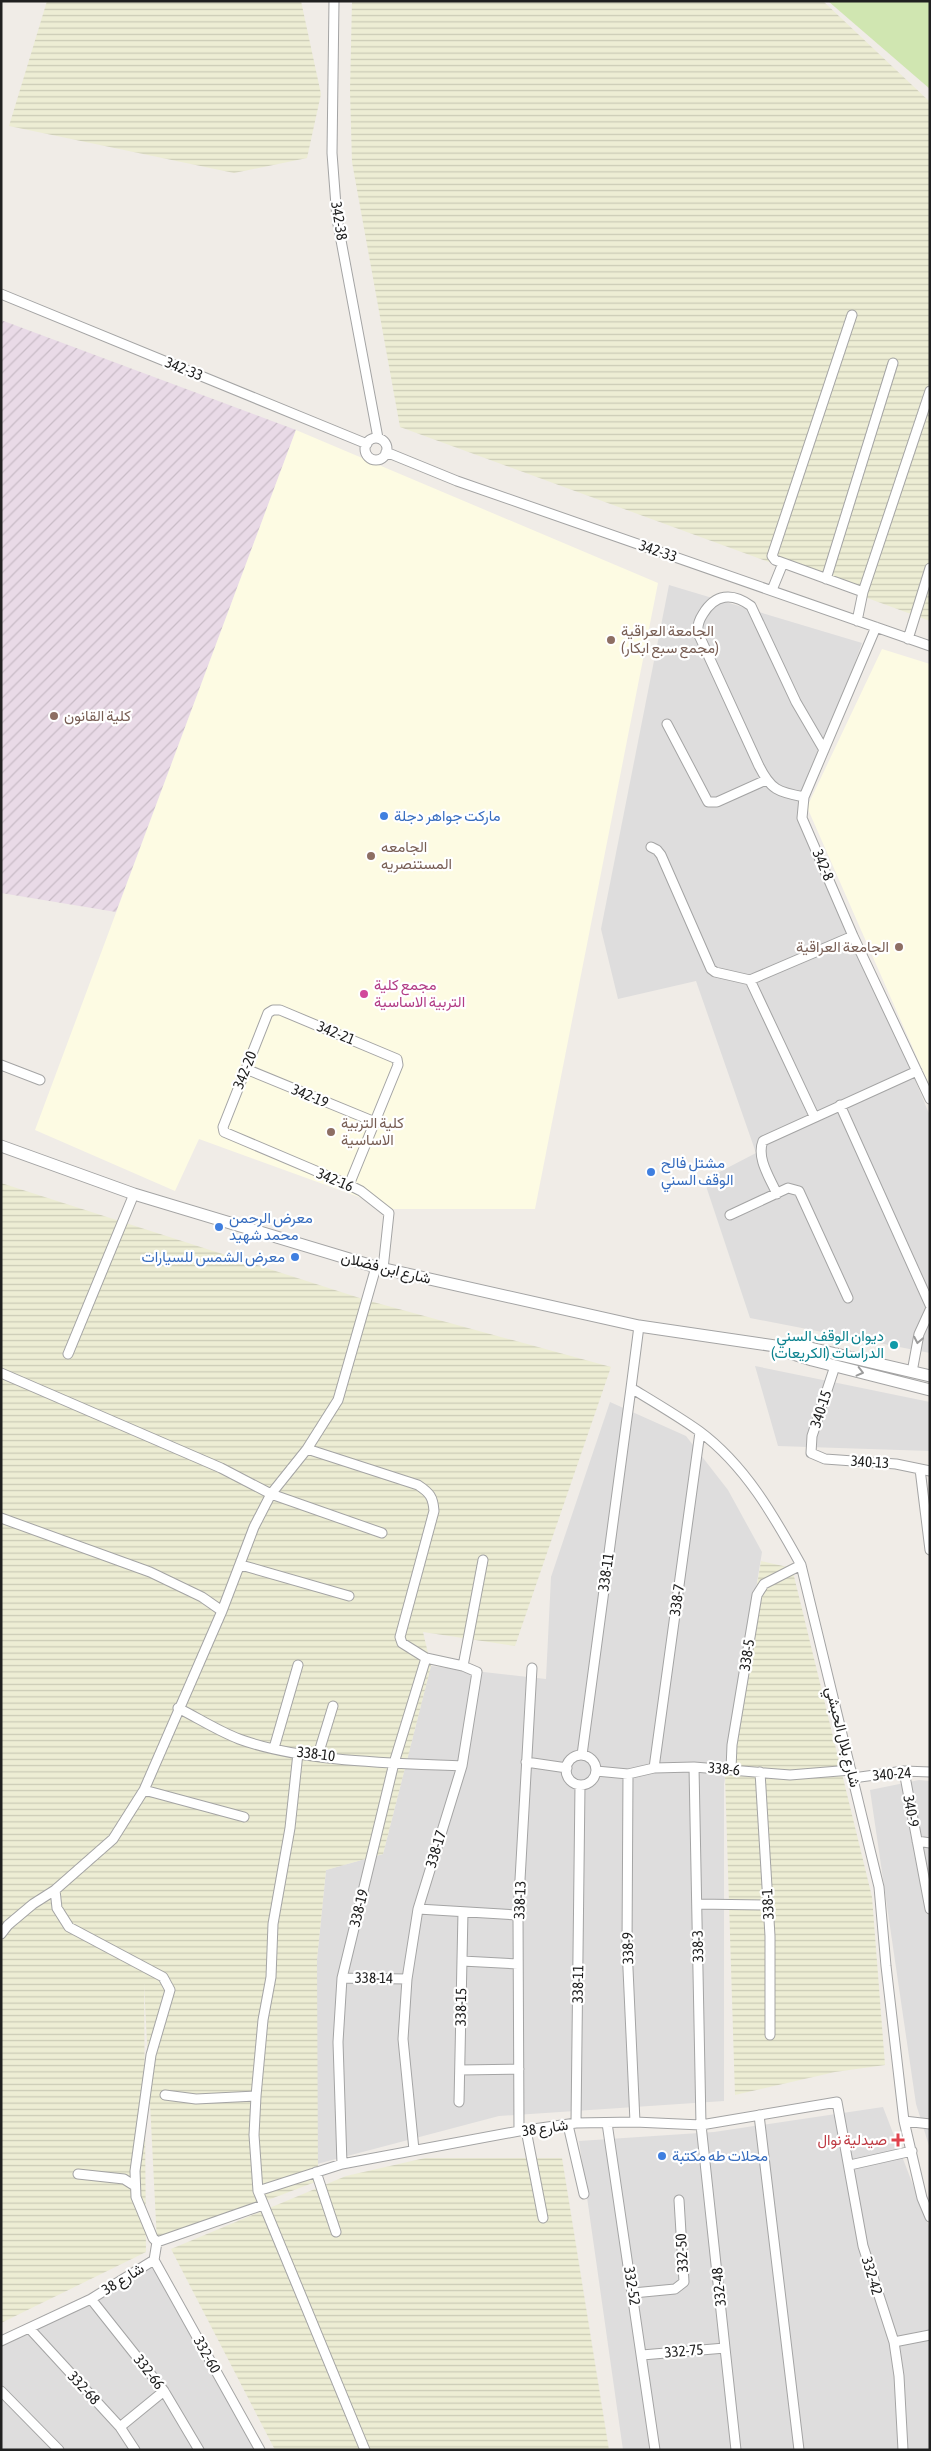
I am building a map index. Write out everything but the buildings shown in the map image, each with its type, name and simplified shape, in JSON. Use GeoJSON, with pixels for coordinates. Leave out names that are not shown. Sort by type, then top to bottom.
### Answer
{"type":"FeatureCollection","features":[{"type":"Feature","properties":{"kind":"street","name":"342-38"},"geometry":{"type":"LineString","coordinates":[[334,1],[331,114],[334,187],[338,219],[378,438]]}},
{"type":"Feature","properties":{"kind":"street","name":"342-33"},"geometry":{"type":"LineString","coordinates":[[1,294],[367,444]]}},
{"type":"Feature","properties":{"kind":"street"},"geometry":{"type":"LineString","coordinates":[[852,315],[772,556],[783,563],[863,592]]}},
{"type":"Feature","properties":{"kind":"street"},"geometry":{"type":"LineString","coordinates":[[826,578],[893,363]]}},
{"type":"Feature","properties":{"kind":"street"},"geometry":{"type":"LineString","coordinates":[[857,620],[863,592],[930,391]]}},
{"type":"Feature","properties":{"kind":"street"},"geometry":{"type":"LineString","coordinates":[[378,438],[384,442],[386,452],[378,459],[371,458],[365,450],[367,444],[372,439],[378,438]]}},
{"type":"Feature","properties":{"kind":"street","name":"342-33"},"geometry":{"type":"LineString","coordinates":[[386,452],[458,481],[930,646]]}},
{"type":"Feature","properties":{"kind":"street"},"geometry":{"type":"LineString","coordinates":[[772,590],[783,563]]}},
{"type":"Feature","properties":{"kind":"street"},"geometry":{"type":"LineString","coordinates":[[908,639],[930,568]]}},
{"type":"Feature","properties":{"kind":"street"},"geometry":{"type":"LineString","coordinates":[[804,797],[775,790],[766,780],[698,633],[701,616],[708,605],[718,598],[738,599],[746,602],[755,612],[796,702],[824,750]]}},
{"type":"Feature","properties":{"kind":"street","name":"342-8"},"geometry":{"type":"LineString","coordinates":[[876,627],[804,797],[802,818],[854,936],[930,1099]]}},
{"type":"Feature","properties":{"kind":"street"},"geometry":{"type":"LineString","coordinates":[[667,724],[708,802],[717,802],[766,780]]}},
{"type":"Feature","properties":{"kind":"street"},"geometry":{"type":"LineString","coordinates":[[650,847],[657,850],[660,855],[711,969],[718,973],[750,980],[854,936]]}},
{"type":"Feature","properties":{"kind":"street"},"geometry":{"type":"LineString","coordinates":[[750,980],[814,1116]]}},
{"type":"Feature","properties":{"kind":"street","name":"342-21"},"geometry":{"type":"LineString","coordinates":[[273,1010],[280,1010],[397,1059],[398,1065],[375,1122]]}},
{"type":"Feature","properties":{"kind":"street","name":"342-20"},"geometry":{"type":"LineString","coordinates":[[224,1132],[223,1127],[268,1013],[273,1010]]}},
{"type":"Feature","properties":{"kind":"street"},"geometry":{"type":"LineString","coordinates":[[1,1065],[40,1080]]}},
{"type":"Feature","properties":{"kind":"street","name":"342-19"},"geometry":{"type":"LineString","coordinates":[[246,1069],[375,1122]]}},
{"type":"Feature","properties":{"kind":"street"},"geometry":{"type":"LineString","coordinates":[[777,1194],[761,1157],[760,1147],[763,1140],[917,1071]]}},
{"type":"Feature","properties":{"kind":"street"},"geometry":{"type":"LineString","coordinates":[[840,1105],[930,1305]]}},
{"type":"Feature","properties":{"kind":"street"},"geometry":{"type":"LineString","coordinates":[[349,1185],[375,1122]]}},
{"type":"Feature","properties":{"kind":"street","name":"342-16"},"geometry":{"type":"LineString","coordinates":[[224,1132],[349,1185],[361,1191],[389,1213],[379,1268]]}},
{"type":"Feature","properties":{"kind":"street","name":"شارع ابن فضلان"},"geometry":{"type":"LineString","coordinates":[[1,1146],[134,1194],[379,1268],[639,1326],[782,1347],[787,1344],[930,1376]]}},
{"type":"Feature","properties":{"kind":"street"},"geometry":{"type":"LineString","coordinates":[[730,1215],[788,1188],[800,1191],[848,1298]]}},
{"type":"Feature","properties":{"kind":"street"},"geometry":{"type":"LineString","coordinates":[[68,1354],[134,1194]]}},
{"type":"Feature","properties":{"kind":"street"},"geometry":{"type":"LineString","coordinates":[[1,1934],[33,1904],[55,1890],[113,1838],[144,1790],[178,1708],[222,1611],[254,1527],[271,1494],[307,1449],[338,1400],[379,1268]]}},
{"type":"Feature","properties":{"kind":"street"},"geometry":{"type":"LineString","coordinates":[[912,1372],[919,1334],[930,1310]]}},
{"type":"Feature","properties":{"kind":"street"},"geometry":{"type":"LineString","coordinates":[[631,1388],[639,1326]]}},
{"type":"Feature","properties":{"kind":"street","name":"شارع ابن فضلان"},"geometry":{"type":"LineString","coordinates":[[782,1347],[784,1351],[795,1355],[930,1390]]}},
{"type":"Feature","properties":{"kind":"street","name":"340-15"},"geometry":{"type":"LineString","coordinates":[[811,1453],[812,1436],[835,1366]]}},
{"type":"Feature","properties":{"kind":"street"},"geometry":{"type":"LineString","coordinates":[[1,1373],[221,1468],[271,1494],[382,1533]]}},
{"type":"Feature","properties":{"kind":"street","name":"شارع بلال الحبشي"},"geometry":{"type":"LineString","coordinates":[[631,1388],[700,1432],[738,1467],[779,1525],[801,1565],[879,1888],[904,2121],[930,2218]]}},
{"type":"Feature","properties":{"kind":"street","name":"338-11"},"geometry":{"type":"LineString","coordinates":[[582,1756],[631,1388]]}},
{"type":"Feature","properties":{"kind":"street","name":"338-7"},"geometry":{"type":"LineString","coordinates":[[654,1768],[700,1432]]}},
{"type":"Feature","properties":{"kind":"street"},"geometry":{"type":"LineString","coordinates":[[307,1449],[418,1485],[428,1492],[433,1499],[434,1511],[400,1637],[402,1643],[426,1658],[463,1666],[483,1560]]}},
{"type":"Feature","properties":{"kind":"street","name":"340-13"},"geometry":{"type":"LineString","coordinates":[[811,1453],[825,1459],[896,1464],[925,1470]]}},
{"type":"Feature","properties":{"kind":"street"},"geometry":{"type":"LineString","coordinates":[[925,1470],[930,1550]]}},
{"type":"Feature","properties":{"kind":"street"},"geometry":{"type":"LineString","coordinates":[[1,1518],[150,1572],[202,1597],[222,1611]]}},
{"type":"Feature","properties":{"kind":"street"},"geometry":{"type":"LineString","coordinates":[[241,1565],[349,1596]]}},
{"type":"Feature","properties":{"kind":"street","name":"338-5"},"geometry":{"type":"LineString","coordinates":[[731,1770],[732,1745],[757,1595],[764,1584],[801,1565]]}},
{"type":"Feature","properties":{"kind":"street","name":"338-19"},"geometry":{"type":"LineString","coordinates":[[342,2164],[338,2042],[342,1978],[394,1763],[426,1658]]}},
{"type":"Feature","properties":{"kind":"street"},"geometry":{"type":"LineString","coordinates":[[274,1748],[298,1665]]}},
{"type":"Feature","properties":{"kind":"street","name":"338-17"},"geometry":{"type":"LineString","coordinates":[[414,2150],[403,2039],[407,1978],[418,1910],[462,1766],[476,1672],[463,1666]]}},
{"type":"Feature","properties":{"kind":"street","name":"338-13"},"geometry":{"type":"LineString","coordinates":[[532,1668],[518,1915],[518,2070],[522,2131],[543,2218]]}},
{"type":"Feature","properties":{"kind":"street"},"geometry":{"type":"LineString","coordinates":[[318,1755],[333,1706]]}},
{"type":"Feature","properties":{"kind":"street","name":"338-10"},"geometry":{"type":"LineString","coordinates":[[178,1708],[239,1739],[274,1748],[394,1763],[462,1766]]}},
{"type":"Feature","properties":{"kind":"street"},"geometry":{"type":"LineString","coordinates":[[298,1752],[290,1828],[273,1924],[271,1977],[263,2020],[256,2096],[254,2135],[258,2191],[365,2450]]}},
{"type":"Feature","properties":{"kind":"street"},"geometry":{"type":"LineString","coordinates":[[582,1756],[591,1759],[596,1771],[593,1780],[580,1785],[568,1777],[567,1768],[574,1758],[582,1756]]}},
{"type":"Feature","properties":{"kind":"street"},"geometry":{"type":"LineString","coordinates":[[526,1762],[567,1768]]}},
{"type":"Feature","properties":{"kind":"street","name":"338-6"},"geometry":{"type":"LineString","coordinates":[[596,1771],[628,1774],[654,1768],[694,1767],[790,1776],[852,1774]]}},
{"type":"Feature","properties":{"kind":"street","name":"338-3"},"geometry":{"type":"LineString","coordinates":[[694,1767],[701,2125]]}},
{"type":"Feature","properties":{"kind":"street","name":"340-24"},"geometry":{"type":"LineString","coordinates":[[852,1774],[904,1771],[930,1772]]}},
{"type":"Feature","properties":{"kind":"street","name":"340-9"},"geometry":{"type":"LineString","coordinates":[[904,1771],[930,1909]]}},
{"type":"Feature","properties":{"kind":"street","name":"338-1"},"geometry":{"type":"LineString","coordinates":[[760,1772],[768,1905],[770,2035]]}},
{"type":"Feature","properties":{"kind":"street","name":"338-9"},"geometry":{"type":"LineString","coordinates":[[628,1774],[627,1947],[635,2122]]}},
{"type":"Feature","properties":{"kind":"street","name":"338-11"},"geometry":{"type":"LineString","coordinates":[[580,1785],[572,2124],[584,2194]]}},
{"type":"Feature","properties":{"kind":"street"},"geometry":{"type":"LineString","coordinates":[[144,1790],[244,1817]]}},
{"type":"Feature","properties":{"kind":"street"},"geometry":{"type":"LineString","coordinates":[[917,1841],[930,1843]]}},
{"type":"Feature","properties":{"kind":"street"},"geometry":{"type":"LineString","coordinates":[[55,1890],[59,1914],[69,1927],[163,1977],[170,1990],[155,2036],[147,2074],[136,2161],[135,2186],[140,2209],[153,2238],[157,2242],[263,2205]]}},
{"type":"Feature","properties":{"kind":"street"},"geometry":{"type":"LineString","coordinates":[[697,1904],[768,1905]]}},
{"type":"Feature","properties":{"kind":"street"},"geometry":{"type":"LineString","coordinates":[[418,1910],[518,1915]]}},
{"type":"Feature","properties":{"kind":"street","name":"338-15"},"geometry":{"type":"LineString","coordinates":[[459,2102],[463,1912]]}},
{"type":"Feature","properties":{"kind":"street"},"geometry":{"type":"LineString","coordinates":[[462,1961],[518,1964]]}},
{"type":"Feature","properties":{"kind":"street","name":"338-14"},"geometry":{"type":"LineString","coordinates":[[342,1978],[407,1978]]}},
{"type":"Feature","properties":{"kind":"street"},"geometry":{"type":"LineString","coordinates":[[460,2070],[518,2070]]}},
{"type":"Feature","properties":{"kind":"street"},"geometry":{"type":"LineString","coordinates":[[165,2095],[196,2098],[256,2096]]}},
{"type":"Feature","properties":{"kind":"street","name":"شارع 38"},"geometry":{"type":"LineString","coordinates":[[258,2191],[342,2164],[522,2131],[572,2124],[635,2122],[701,2125],[837,2102]]}},
{"type":"Feature","properties":{"kind":"street","name":"332-42"},"geometry":{"type":"LineString","coordinates":[[837,2102],[850,2165],[863,2246],[894,2342],[899,2376],[903,2450]]}},
{"type":"Feature","properties":{"kind":"street"},"geometry":{"type":"LineString","coordinates":[[759,2115],[799,2450]]}},
{"type":"Feature","properties":{"kind":"street"},"geometry":{"type":"LineString","coordinates":[[904,2121],[930,2124]]}},
{"type":"Feature","properties":{"kind":"street","name":"332-52"},"geometry":{"type":"LineString","coordinates":[[607,2123],[655,2450]]}},
{"type":"Feature","properties":{"kind":"street","name":"332-48"},"geometry":{"type":"LineString","coordinates":[[701,2125],[736,2450]]}},
{"type":"Feature","properties":{"kind":"street"},"geometry":{"type":"LineString","coordinates":[[850,2165],[912,2151]]}},
{"type":"Feature","properties":{"kind":"street"},"geometry":{"type":"LineString","coordinates":[[316,2172],[336,2232]]}},
{"type":"Feature","properties":{"kind":"street"},"geometry":{"type":"LineString","coordinates":[[78,2174],[124,2179],[135,2186]]}},
{"type":"Feature","properties":{"kind":"street","name":"332-50"},"geometry":{"type":"LineString","coordinates":[[633,2293],[675,2289],[684,2282],[679,2200]]}},
{"type":"Feature","properties":{"kind":"street","name":"شارع 38"},"geometry":{"type":"LineString","coordinates":[[1,2340],[30,2329],[91,2299],[154,2260],[157,2242]]}},
{"type":"Feature","properties":{"kind":"street","name":"332-60"},"geometry":{"type":"LineString","coordinates":[[154,2260],[260,2450]]}},
{"type":"Feature","properties":{"kind":"street","name":"332-66"},"geometry":{"type":"LineString","coordinates":[[91,2299],[164,2391],[199,2450]]}},
{"type":"Feature","properties":{"kind":"street","name":"332-68"},"geometry":{"type":"LineString","coordinates":[[30,2329],[120,2426],[135,2450]]}},
{"type":"Feature","properties":{"kind":"street"},"geometry":{"type":"LineString","coordinates":[[894,2342],[930,2335]]}},
{"type":"Feature","properties":{"kind":"street","name":"332-75"},"geometry":{"type":"LineString","coordinates":[[642,2355],[725,2348]]}},
{"type":"Feature","properties":{"kind":"street"},"geometry":{"type":"LineString","coordinates":[[1,2391],[59,2450]]}},
{"type":"Feature","properties":{"kind":"street"},"geometry":{"type":"LineString","coordinates":[[120,2426],[164,2391]]}},
{"type":"Feature","properties":{"kind":"shaded area"},"geometry":{"type":"Polygon","coordinates":[[[1,320],[296,430],[116,912],[1,893],[1,320]]]}},
{"type":"Feature","properties":{"kind":"shaded area","name":"الجامعه المستنصريه"},"geometry":{"type":"Polygon","coordinates":[[[296,430],[658,583],[535,1209],[392,1209],[199,1139],[175,1191],[35,1130],[296,430]]]}},
{"type":"Feature","properties":{"kind":"shaded area"},"geometry":{"type":"Polygon","coordinates":[[[669,585],[862,643],[803,808],[930,1116],[930,1353],[750,1318],[704,1180],[756,1153],[696,981],[618,999],[601,929],[669,585]]]}},
{"type":"Feature","properties":{"kind":"shaded area","name":"الجامعة العراقية"},"geometry":{"type":"Polygon","coordinates":[[[882,649],[930,664],[930,1087],[807,807],[882,649]]]}},
{"type":"Feature","properties":{"kind":"shaded area"},"geometry":{"type":"Polygon","coordinates":[[[755,1366],[930,1402],[930,1451],[778,1446],[755,1366]]]}},
{"type":"Feature","properties":{"kind":"shaded area"},"geometry":{"type":"Polygon","coordinates":[[[610,1402],[686,1436],[728,1490],[762,1552],[724,1784],[724,2101],[499,2116],[317,2164],[317,1959],[326,1870],[383,1854],[431,1666],[546,1679],[551,1577],[610,1402]]]}},
{"type":"Feature","properties":{"kind":"shaded area"},"geometry":{"type":"Polygon","coordinates":[[[919,1780],[930,1781],[930,2149],[916,2104],[870,1790],[919,1780]]]}},
{"type":"Feature","properties":{"kind":"shaded area"},"geometry":{"type":"Polygon","coordinates":[[[883,2107],[930,2229],[930,2450],[623,2450],[579,2141],[714,2132],[883,2107]]]}},
{"type":"Feature","properties":{"kind":"shaded area"},"geometry":{"type":"Polygon","coordinates":[[[157,2263],[257,2450],[1,2450],[1,2340],[157,2263]]]}},
{"type":"Feature","properties":{"kind":"green space"},"geometry":{"type":"Polygon","coordinates":[[[47,1],[301,1],[321,94],[307,158],[234,173],[9,126],[47,1]]]}},
{"type":"Feature","properties":{"kind":"green space"},"geometry":{"type":"Polygon","coordinates":[[[352,1],[823,1],[930,102],[930,621],[400,427],[352,162],[350,91],[352,1]]]}},
{"type":"Feature","properties":{"kind":"green space"},"geometry":{"type":"Polygon","coordinates":[[[828,1],[930,1],[930,89],[828,1]]]}},
{"type":"Feature","properties":{"kind":"green space"},"geometry":{"type":"Polygon","coordinates":[[[1,1183],[366,1300],[611,1367],[515,1646],[423,1632],[431,1666],[383,1854],[326,1870],[317,1959],[318,2181],[157,2242],[144,1983],[146,2252],[1,2323],[1,1183]]]}},
{"type":"Feature","properties":{"kind":"green space"},"geometry":{"type":"Polygon","coordinates":[[[761,1561],[792,1568],[872,1897],[885,2065],[835,2072],[735,2095],[725,1775],[761,1561]]]}},
{"type":"Feature","properties":{"kind":"green space"},"geometry":{"type":"Polygon","coordinates":[[[425,2158],[562,2158],[609,2450],[275,2450],[171,2249],[346,2176],[425,2158]]]}},
{"type":"Feature","properties":{"kind":"place","name":"الجامعة العراقية (مجمع سبع ابكار)"},"geometry":{"type":"Point","coordinates":[611,640]}},
{"type":"Feature","properties":{"kind":"place","name":"كلية القانون"},"geometry":{"type":"Point","coordinates":[54,716]}},
{"type":"Feature","properties":{"kind":"place","name":"ماركت جواهر دجلة"},"geometry":{"type":"Point","coordinates":[384,816]}},
{"type":"Feature","properties":{"kind":"place","name":"الجامعه المستنصريه"},"geometry":{"type":"Point","coordinates":[371,856]}},
{"type":"Feature","properties":{"kind":"place","name":"الجامعة العراقية"},"geometry":{"type":"Point","coordinates":[899,947]}},
{"type":"Feature","properties":{"kind":"place","name":"مجمع كلية التربية الاساسية"},"geometry":{"type":"Point","coordinates":[364,994]}},
{"type":"Feature","properties":{"kind":"place","name":"كلية التربية الاساسية"},"geometry":{"type":"Point","coordinates":[331,1132]}},
{"type":"Feature","properties":{"kind":"place","name":"مشتل فالح الوقف السني"},"geometry":{"type":"Point","coordinates":[651,1172]}},
{"type":"Feature","properties":{"kind":"place","name":"معرض الرحمن محمد شهيد"},"geometry":{"type":"Point","coordinates":[219,1227]}},
{"type":"Feature","properties":{"kind":"place","name":"معرض الشمس للسيارات"},"geometry":{"type":"Point","coordinates":[295,1257]}},
{"type":"Feature","properties":{"kind":"place","name":"ديوان الوقف السني الدراسات (الكريعات)"},"geometry":{"type":"Point","coordinates":[894,1345]}},
{"type":"Feature","properties":{"kind":"place","name":"صيدلية نوال"},"geometry":{"type":"Point","coordinates":[898,2140]}},
{"type":"Feature","properties":{"kind":"place","name":"محلات طه مكتبة"},"geometry":{"type":"Point","coordinates":[662,2156]}}]}
